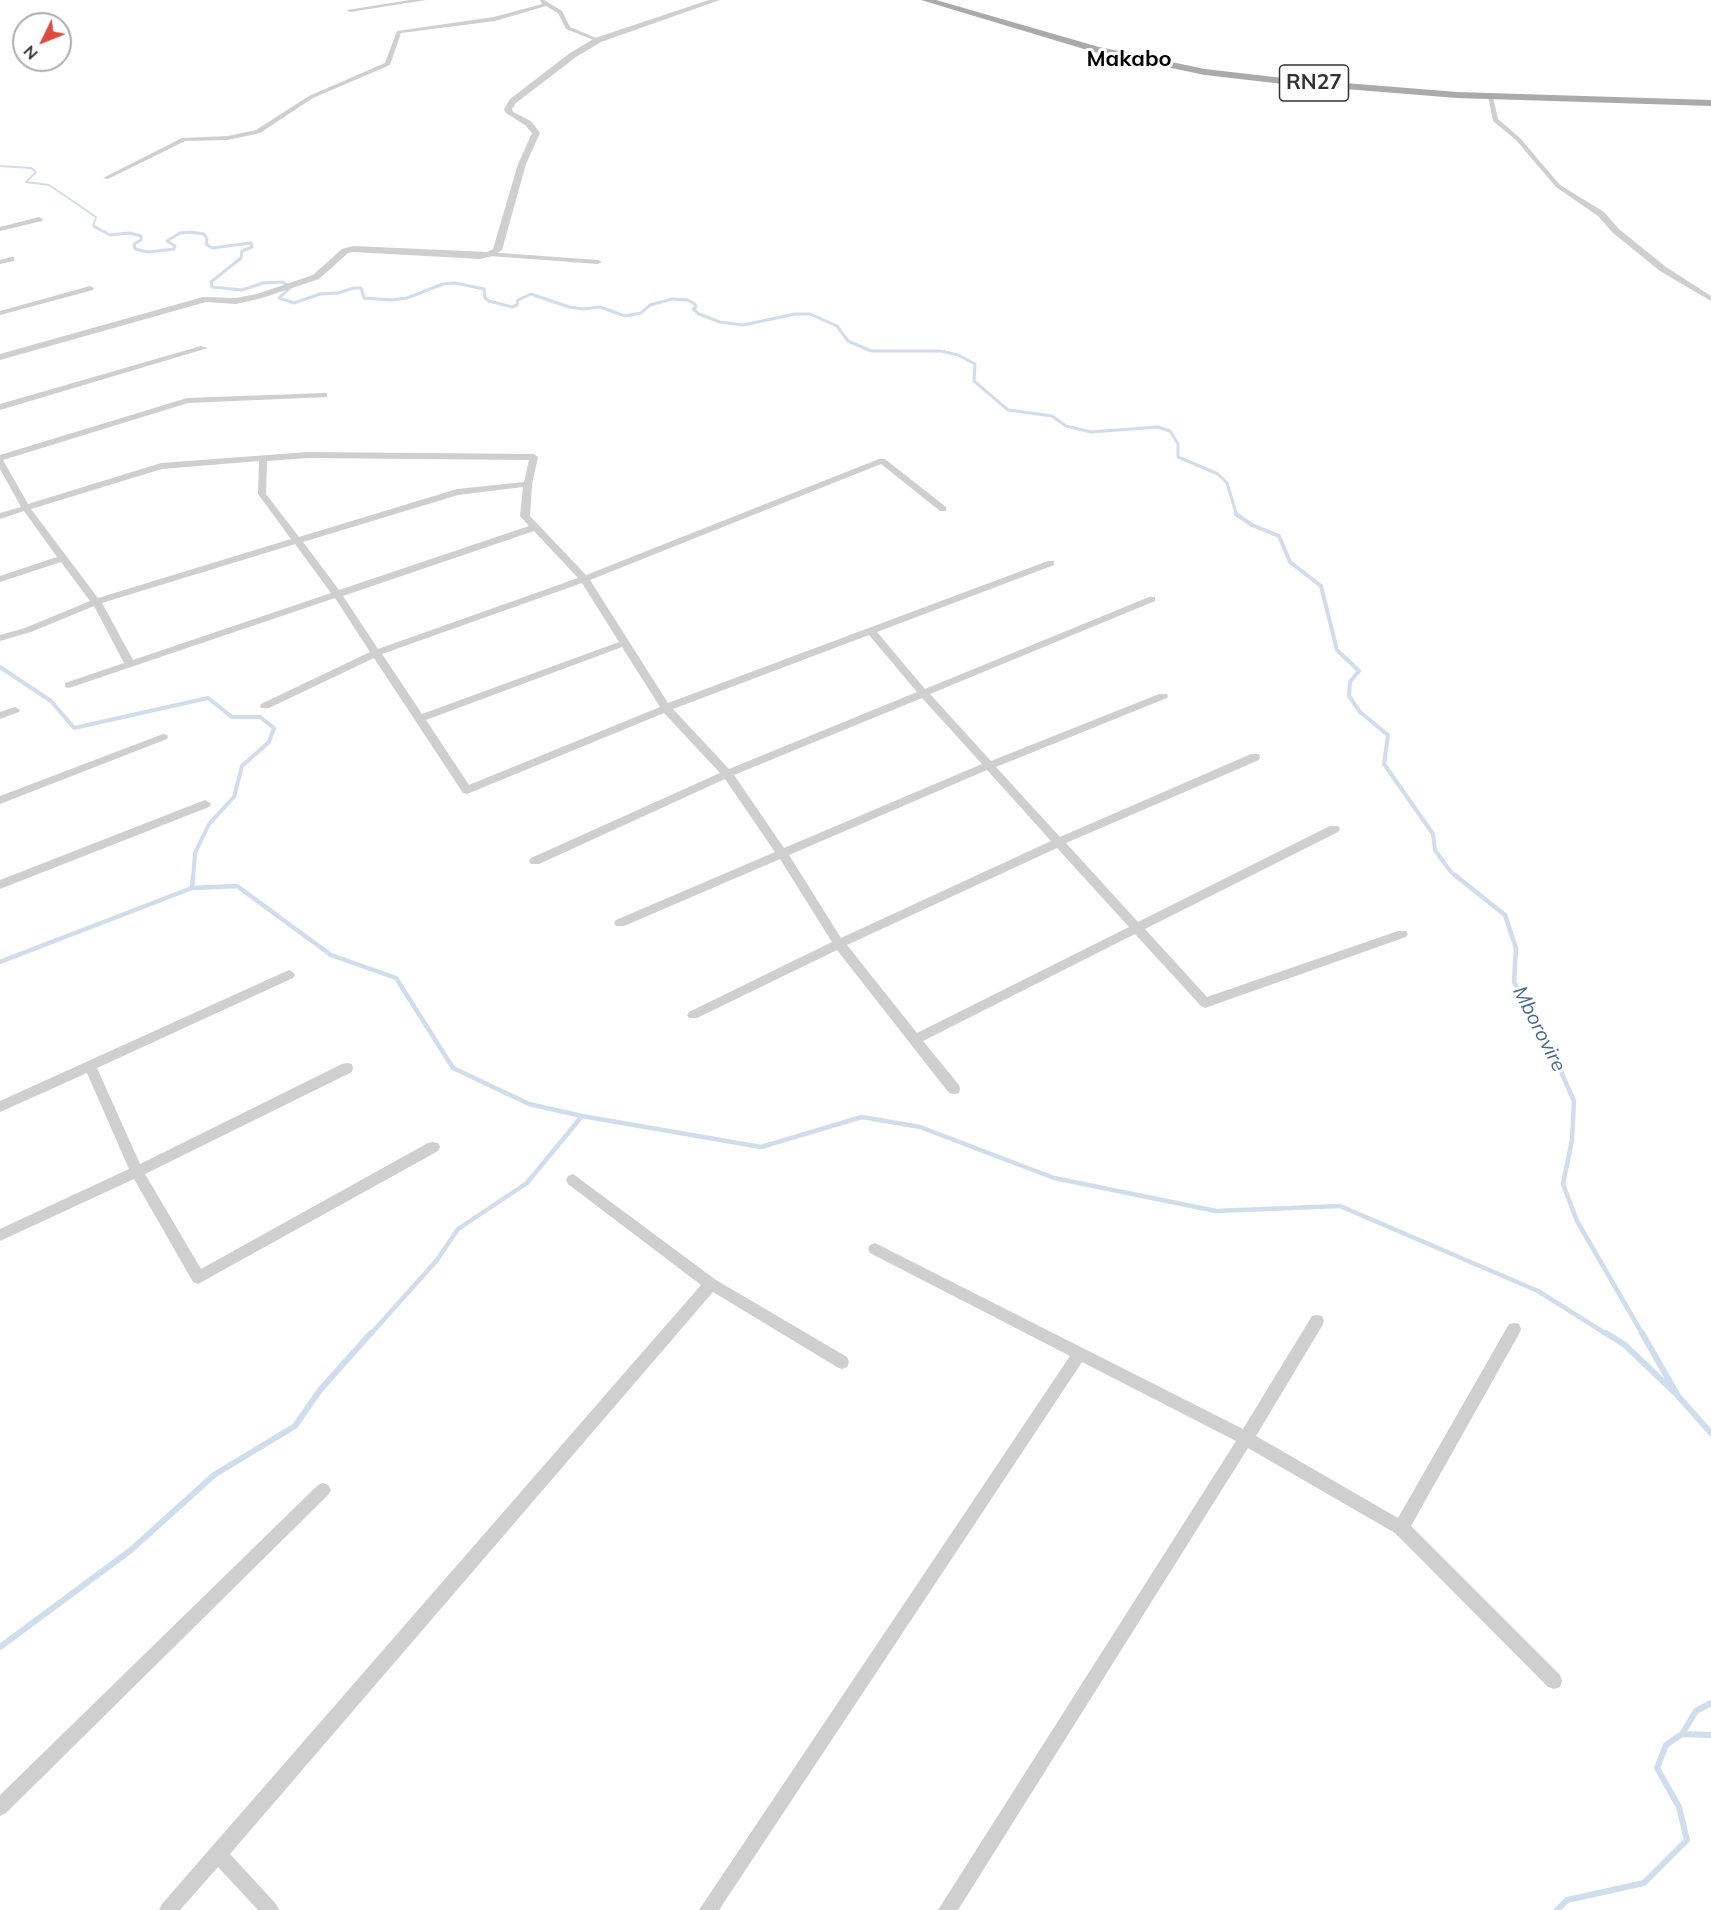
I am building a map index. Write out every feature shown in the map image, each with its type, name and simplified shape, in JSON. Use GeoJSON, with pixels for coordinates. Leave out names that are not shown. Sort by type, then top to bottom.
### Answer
{"type":"FeatureCollection","features":[{"type":"Feature","properties":{"kind":"main road","name":"RN27"},"geometry":{"type":"LineString","coordinates":[[926,0],[1097,50],[1205,72],[1283,81],[1490,97],[1711,103]]}},
{"type":"Feature","properties":{"kind":"street"},"geometry":{"type":"LineString","coordinates":[[350,10],[423,0]]}},
{"type":"Feature","properties":{"kind":"street"},"geometry":{"type":"LineString","coordinates":[[490,254],[497,250],[522,164],[536,133],[528,123],[508,109],[513,102],[573,55],[598,40],[716,0]]}},
{"type":"Feature","properties":{"kind":"street"},"geometry":{"type":"LineString","coordinates":[[106,178],[184,139],[228,138],[258,132],[311,97],[388,64],[399,32],[495,19],[543,2],[560,12],[568,28],[598,40]]}},
{"type":"Feature","properties":{"kind":"street"},"geometry":{"type":"LineString","coordinates":[[1490,97],[1495,120],[1518,139],[1558,186],[1601,214],[1616,231],[1663,269],[1711,299]]}},
{"type":"Feature","properties":{"kind":"street"},"geometry":{"type":"LineString","coordinates":[[0,229],[39,219]]}},
{"type":"Feature","properties":{"kind":"street"},"geometry":{"type":"LineString","coordinates":[[0,357],[206,299],[236,301],[316,277],[345,251],[353,249],[480,256],[490,254],[598,262]]}},
{"type":"Feature","properties":{"kind":"street"},"geometry":{"type":"LineString","coordinates":[[0,262],[11,259]]}},
{"type":"Feature","properties":{"kind":"street"},"geometry":{"type":"LineString","coordinates":[[0,313],[90,288]]}},
{"type":"Feature","properties":{"kind":"street"},"geometry":{"type":"LineString","coordinates":[[0,407],[204,348]]}},
{"type":"Feature","properties":{"kind":"street"},"geometry":{"type":"LineString","coordinates":[[130,664],[96,602],[26,508],[0,459],[187,401],[324,395]]}},
{"type":"Feature","properties":{"kind":"street"},"geometry":{"type":"LineString","coordinates":[[0,516],[161,466],[308,455],[534,457],[528,484],[525,516],[584,579],[666,708],[727,774],[783,855],[839,944],[954,1089]]}},
{"type":"Feature","properties":{"kind":"street"},"geometry":{"type":"LineString","coordinates":[[263,459],[262,494],[337,594],[467,790],[666,708],[1051,563]]}},
{"type":"Feature","properties":{"kind":"street"},"geometry":{"type":"LineString","coordinates":[[265,706],[376,653],[584,579],[882,460],[943,508]]}},
{"type":"Feature","properties":{"kind":"street"},"geometry":{"type":"LineString","coordinates":[[0,638],[28,630],[96,602],[457,492],[528,484]]}},
{"type":"Feature","properties":{"kind":"street"},"geometry":{"type":"LineString","coordinates":[[69,685],[536,527]]}},
{"type":"Feature","properties":{"kind":"street"},"geometry":{"type":"LineString","coordinates":[[0,579],[63,558]]}},
{"type":"Feature","properties":{"kind":"street"},"geometry":{"type":"LineString","coordinates":[[535,861],[727,774],[1152,599]]}},
{"type":"Feature","properties":{"kind":"street"},"geometry":{"type":"LineString","coordinates":[[871,631],[923,693],[1205,1004],[1402,934]]}},
{"type":"Feature","properties":{"kind":"street"},"geometry":{"type":"LineString","coordinates":[[420,720],[625,643]]}},
{"type":"Feature","properties":{"kind":"street"},"geometry":{"type":"LineString","coordinates":[[620,923],[990,765],[1163,696]]}},
{"type":"Feature","properties":{"kind":"street"},"geometry":{"type":"LineString","coordinates":[[0,716],[15,710]]}},
{"type":"Feature","properties":{"kind":"street"},"geometry":{"type":"LineString","coordinates":[[0,800],[163,738]]}},
{"type":"Feature","properties":{"kind":"street"},"geometry":{"type":"LineString","coordinates":[[693,1015],[1059,842],[1255,757]]}},
{"type":"Feature","properties":{"kind":"street"},"geometry":{"type":"LineString","coordinates":[[0,885],[205,804]]}},
{"type":"Feature","properties":{"kind":"street"},"geometry":{"type":"LineString","coordinates":[[914,1040],[1334,829]]}},
{"type":"Feature","properties":{"kind":"street"},"geometry":{"type":"LineString","coordinates":[[0,1107],[289,975]]}},
{"type":"Feature","properties":{"kind":"street"},"geometry":{"type":"LineString","coordinates":[[90,1066],[137,1172],[198,1278],[433,1147]]}},
{"type":"Feature","properties":{"kind":"street"},"geometry":{"type":"LineString","coordinates":[[0,1235],[137,1172],[347,1068]]}},
{"type":"Feature","properties":{"kind":"street"},"geometry":{"type":"LineString","coordinates":[[573,1180],[711,1284],[842,1362]]}},
{"type":"Feature","properties":{"kind":"street"},"geometry":{"type":"LineString","coordinates":[[875,1249],[1246,1438],[1401,1528],[1554,1681]]}},
{"type":"Feature","properties":{"kind":"street"},"geometry":{"type":"LineString","coordinates":[[168,1910],[711,1284]]}},
{"type":"Feature","properties":{"kind":"street"},"geometry":{"type":"LineString","coordinates":[[947,1910],[1246,1438],[1317,1321]]}},
{"type":"Feature","properties":{"kind":"street"},"geometry":{"type":"LineString","coordinates":[[1401,1528],[1514,1329]]}},
{"type":"Feature","properties":{"kind":"street"},"geometry":{"type":"LineString","coordinates":[[708,1910],[1080,1353]]}},
{"type":"Feature","properties":{"kind":"street"},"geometry":{"type":"LineString","coordinates":[[0,1807],[323,1490]]}},
{"type":"Feature","properties":{"kind":"street"},"geometry":{"type":"LineString","coordinates":[[218,1854],[270,1910]]}},
{"type":"Feature","properties":{"kind":"waterway","name":"Mborovire"},"geometry":{"type":"LineString","coordinates":[[0,166],[31,168],[36,172],[26,182],[49,185],[96,217],[93,226],[98,228]]}},
{"type":"Feature","properties":{"kind":"waterway","name":"Mborovire"},"geometry":{"type":"LineString","coordinates":[[95,227],[110,235],[130,233],[141,236],[141,240],[134,244],[135,249],[148,252],[174,249],[175,246],[167,241],[180,233],[190,232],[204,234],[207,239],[206,244],[212,248],[251,243],[252,247],[242,251],[241,258],[211,282],[212,287],[242,290],[263,283],[283,282],[290,288],[279,298],[294,303],[320,294],[338,293],[354,288],[361,288],[364,298],[392,300],[407,298],[443,284],[455,283],[484,289],[485,298],[489,301],[512,307],[517,305],[518,300],[531,294],[569,307],[583,309],[600,307],[625,316],[641,313],[650,305],[672,299],[688,300],[695,304],[696,307],[693,309],[699,314],[720,322],[743,325],[795,314],[810,314],[837,326],[848,341],[871,351],[941,351],[958,355],[975,364],[974,381],[1008,410],[1052,416],[1066,426],[1091,432],[1158,427],[1170,431],[1178,444],[1178,457],[1218,474],[1227,483],[1236,514]]}},
{"type":"Feature","properties":{"kind":"waterway","name":"Mborovire"},"geometry":{"type":"LineString","coordinates":[[1236,514],[1252,525],[1279,536],[1290,562],[1321,586],[1337,650],[1359,671],[1350,682],[1349,696],[1360,712],[1388,735],[1384,764],[1433,834],[1435,850],[1458,878]]}},
{"type":"Feature","properties":{"kind":"waterway"},"geometry":{"type":"LineString","coordinates":[[0,667],[51,701],[74,728],[208,698],[232,717],[260,717],[274,728],[269,742],[242,766],[234,797],[209,824],[195,853],[193,878]]}},
{"type":"Feature","properties":{"kind":"waterway"},"geometry":{"type":"LineString","coordinates":[[192,888],[193,876]]}},
{"type":"Feature","properties":{"kind":"waterway","name":"Mborovire"},"geometry":{"type":"LineString","coordinates":[[1456,876],[1505,915],[1516,948],[1514,982],[1542,1029],[1574,1101],[1572,1140],[1563,1184],[1577,1221],[1643,1335]]}},
{"type":"Feature","properties":{"kind":"waterway"},"geometry":{"type":"LineString","coordinates":[[192,888],[237,886],[331,955],[396,978],[453,1068],[529,1104],[582,1116]]}},
{"type":"Feature","properties":{"kind":"waterway"},"geometry":{"type":"LineString","coordinates":[[0,962],[192,888]]}},
{"type":"Feature","properties":{"kind":"waterway"},"geometry":{"type":"LineString","coordinates":[[370,1335],[437,1260],[458,1229],[527,1183],[582,1116]]}},
{"type":"Feature","properties":{"kind":"waterway"},"geometry":{"type":"LineString","coordinates":[[582,1116],[761,1147],[862,1117],[920,1127],[1054,1178],[1216,1211],[1340,1206],[1538,1291],[1608,1335]]}},
{"type":"Feature","properties":{"kind":"waterway"},"geometry":{"type":"LineString","coordinates":[[0,1647],[131,1550],[214,1475],[295,1426],[320,1390],[371,1333]]}},
{"type":"Feature","properties":{"kind":"waterway"},"geometry":{"type":"LineString","coordinates":[[1606,1333],[1625,1345],[1674,1392]]}},
{"type":"Feature","properties":{"kind":"waterway","name":"Mborovire"},"geometry":{"type":"LineString","coordinates":[[1642,1333],[1678,1396],[1711,1433]]}},
{"type":"Feature","properties":{"kind":"waterway","name":"Mborovire"},"geometry":{"type":"LineString","coordinates":[[1682,1734],[1696,1711],[1711,1703]]}},
{"type":"Feature","properties":{"kind":"waterway"},"geometry":{"type":"LineString","coordinates":[[1557,1910],[1567,1900],[1644,1883],[1687,1840],[1679,1807],[1657,1768],[1666,1745],[1682,1734]]}},
{"type":"Feature","properties":{"kind":"waterway"},"geometry":{"type":"LineString","coordinates":[[1682,1734],[1711,1735]]}},
{"type":"Feature","properties":{"kind":"district","name":"Makabo"},"geometry":{"type":"Point","coordinates":[1129,59]}}]}
